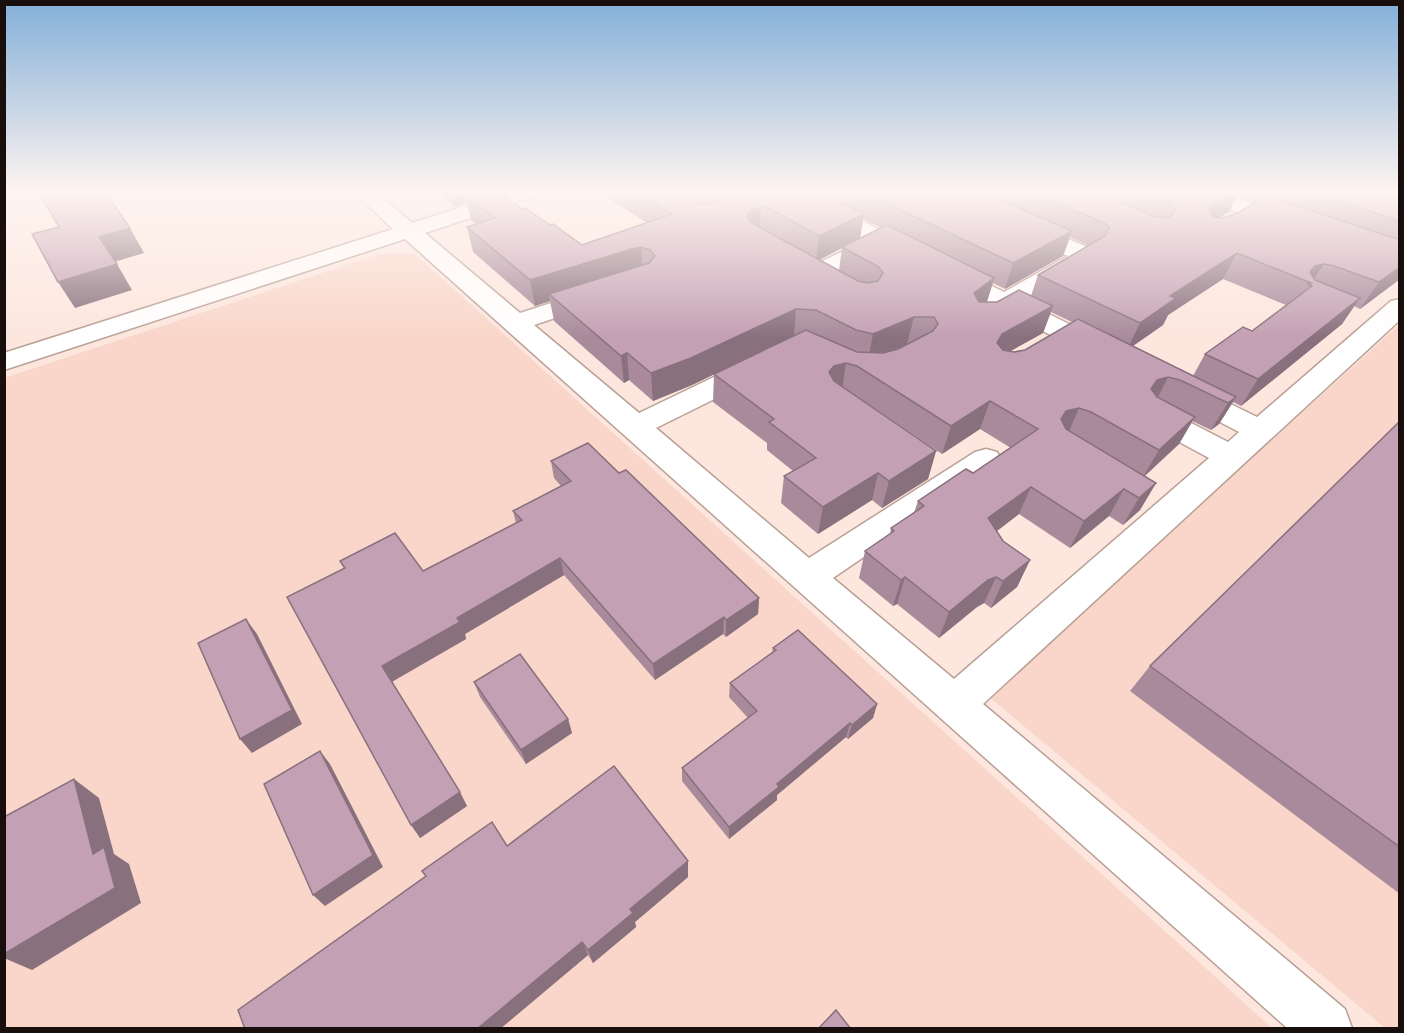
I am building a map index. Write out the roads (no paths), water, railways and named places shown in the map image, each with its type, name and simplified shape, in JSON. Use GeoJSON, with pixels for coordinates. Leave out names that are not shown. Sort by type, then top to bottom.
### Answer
{"type":"FeatureCollection","features":[{"type":"Feature","properties":{"kind":"street"},"geometry":{"type":"LineString","coordinates":[[4,362],[377,241]]}},
{"type":"Feature","properties":{"kind":"street"},"geometry":{"type":"LineString","coordinates":[[420,241],[1326,1029]]}},
{"type":"Feature","properties":{"kind":"street"},"geometry":{"type":"LineString","coordinates":[[816,273],[879,241]]}},
{"type":"Feature","properties":{"kind":"street"},"geometry":{"type":"LineString","coordinates":[[887,241],[1118,358]]}},
{"type":"Feature","properties":{"kind":"street"},"geometry":{"type":"LineString","coordinates":[[981,321],[1086,255],[1054,241]]}},
{"type":"Feature","properties":{"kind":"street"},"geometry":{"type":"LineString","coordinates":[[515,323],[620,289]]}},
{"type":"Feature","properties":{"kind":"street"},"geometry":{"type":"LineString","coordinates":[[954,704],[1261,431],[1378,317]]}},
{"type":"Feature","properties":{"kind":"street"},"geometry":{"type":"LineString","coordinates":[[1040,348],[1066,333]]}},
{"type":"Feature","properties":{"kind":"street"},"geometry":{"type":"LineString","coordinates":[[633,428],[771,360]]}},
{"type":"Feature","properties":{"kind":"street"},"geometry":{"type":"LineString","coordinates":[[1169,384],[1261,431]]}},
{"type":"Feature","properties":{"kind":"street"},"geometry":{"type":"LineString","coordinates":[[1154,416],[1232,457]]}},
{"type":"Feature","properties":{"kind":"street"},"geometry":{"type":"LineString","coordinates":[[807,577],[944,472],[987,459]]}},
{"type":"Feature","properties":{"kind":"street"},"geometry":{"type":"LineString","coordinates":[[1142,494],[1171,511]]}}]}
